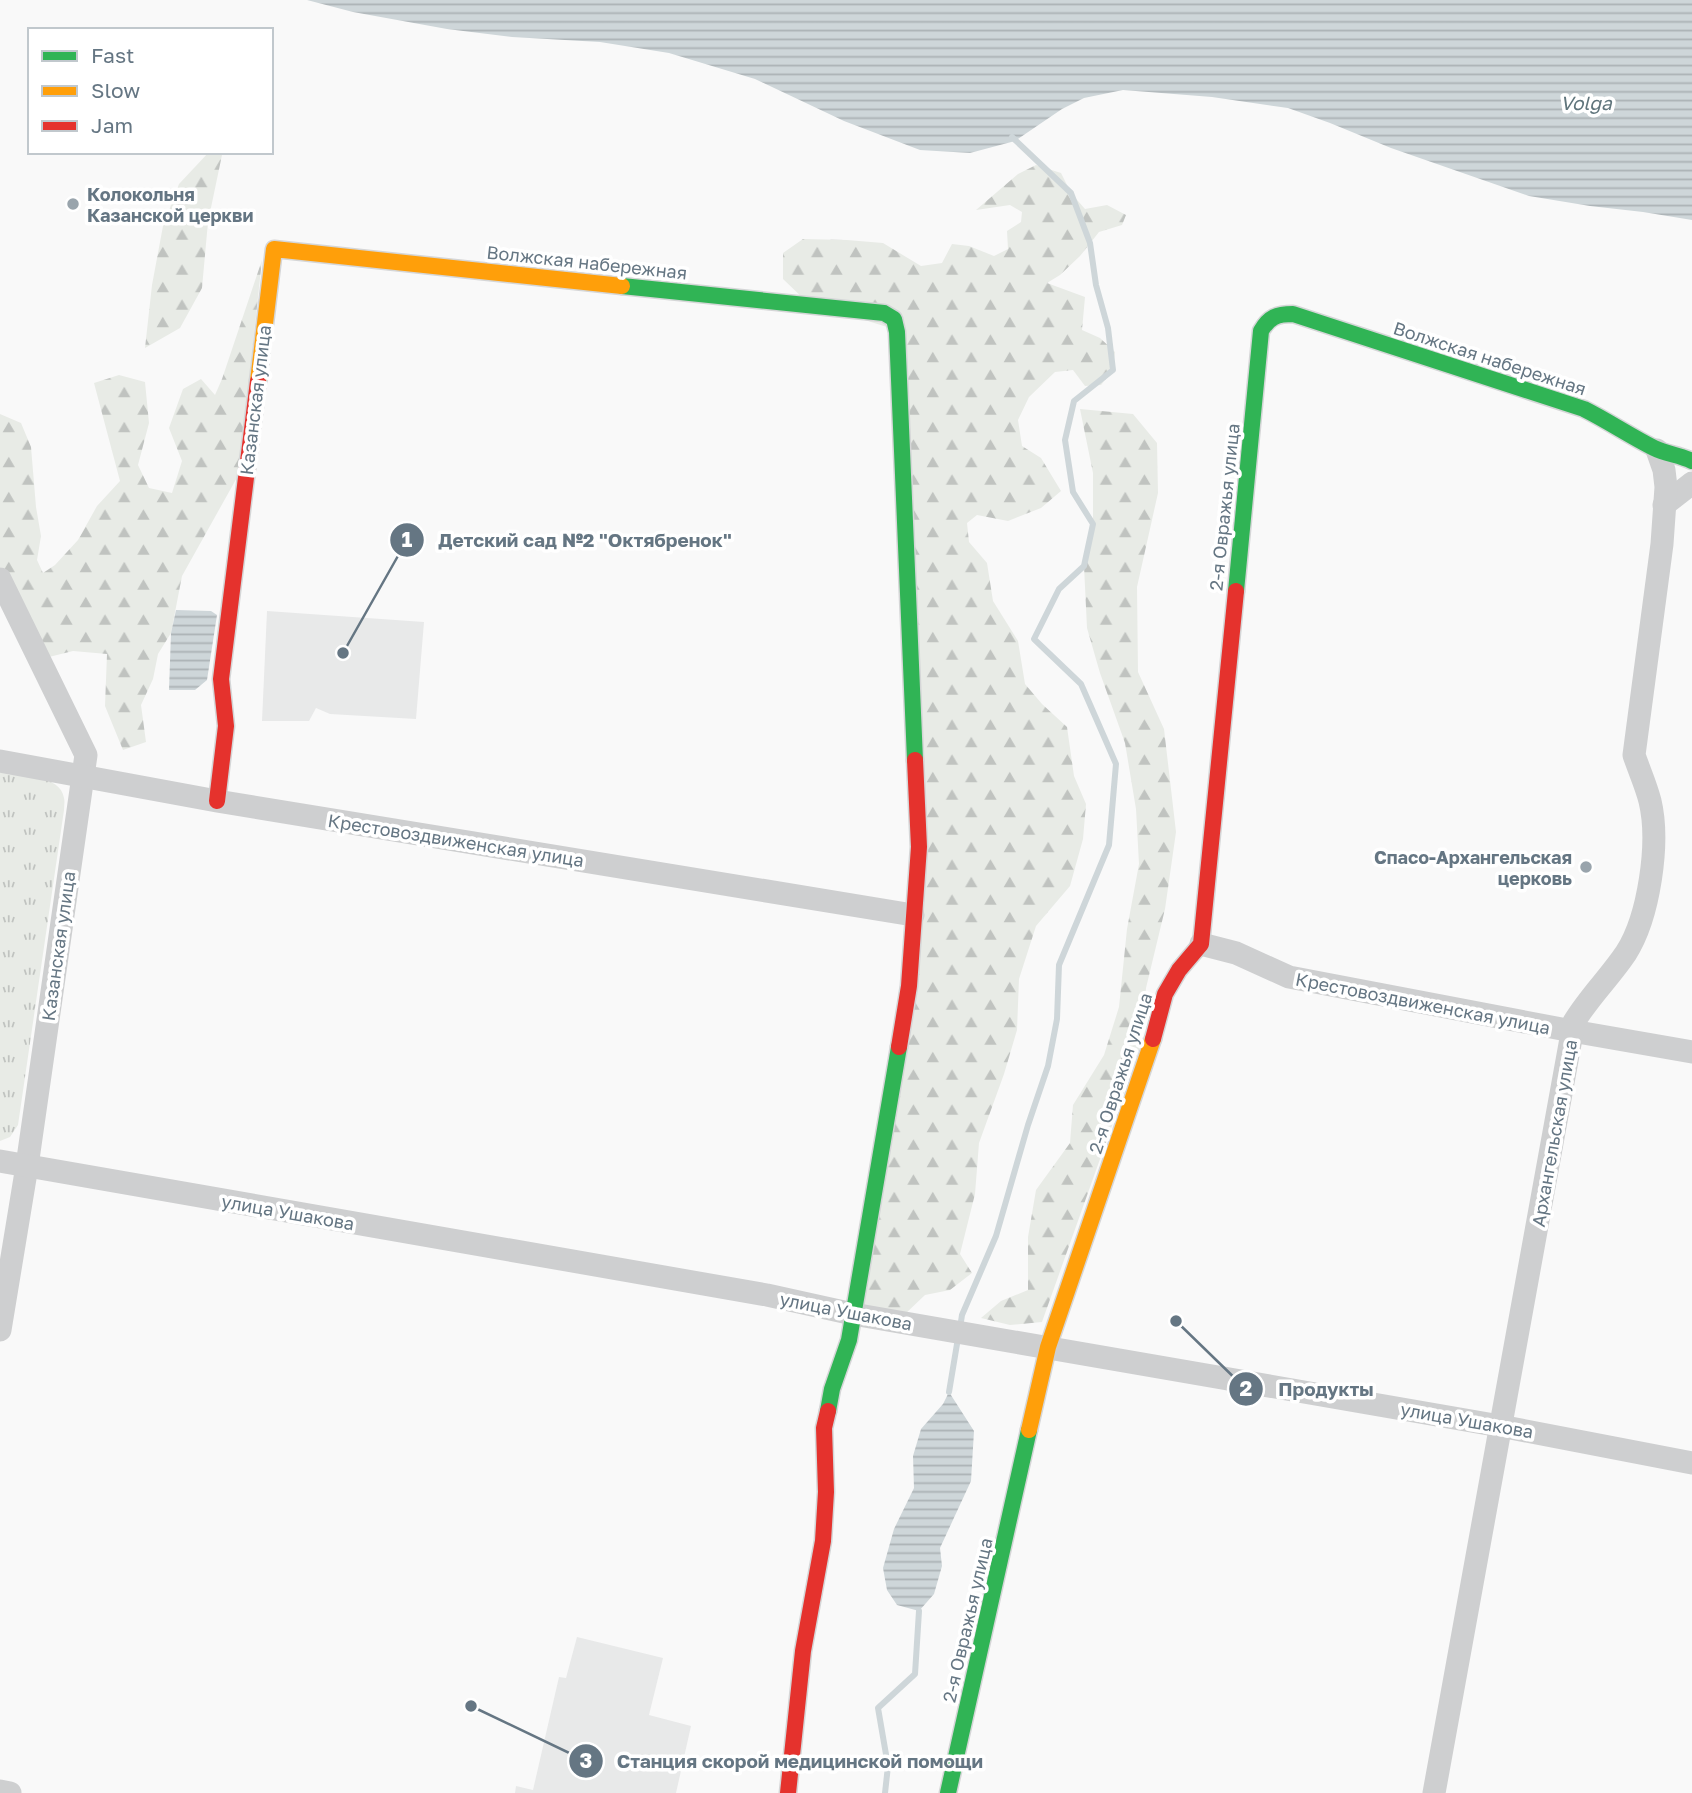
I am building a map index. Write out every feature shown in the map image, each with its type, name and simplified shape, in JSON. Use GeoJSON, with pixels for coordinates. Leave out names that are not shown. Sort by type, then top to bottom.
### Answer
{"type":"FeatureCollection","features":[{"type":"Feature","properties":{"kind":"street","name":"Волжская набережная"},"geometry":{"type":"LineString","coordinates":[[274,249],[884,313],[894,319],[898,346],[919,847],[913,915]]}},
{"type":"Feature","properties":{"kind":"street","name":"Казанская улица"},"geometry":{"type":"LineString","coordinates":[[217,801],[226,726],[221,679],[274,249]]}},
{"type":"Feature","properties":{"kind":"street","name":"Волжская набережная"},"geometry":{"type":"LineString","coordinates":[[1268,318],[1293,314],[1518,387],[1584,410],[1657,450],[1692,461]]}},
{"type":"Feature","properties":{"kind":"street","name":"2-я Овражья улица"},"geometry":{"type":"LineString","coordinates":[[948,1793],[1048,1347],[1152,1048],[1165,994],[1179,970],[1201,944],[1259,343],[1261,331],[1268,318]]}},
{"type":"Feature","properties":{"kind":"street","name":"Архангельская улица"},"geometry":{"type":"LineString","coordinates":[[1434,1793],[1574,1022],[1637,935],[1648,895],[1654,837],[1653,819],[1649,796],[1634,755],[1662,544],[1665,478],[1657,450]]}},
{"type":"Feature","properties":{"kind":"street"},"geometry":{"type":"LineString","coordinates":[[1664,505],[1692,483]]}},
{"type":"Feature","properties":{"kind":"street","name":"Казанская улица"},"geometry":{"type":"LineString","coordinates":[[0,579],[86,755],[27,1166],[0,1330]]}},
{"type":"Feature","properties":{"kind":"street","name":"Крестовоздвиженская улица"},"geometry":{"type":"LineString","coordinates":[[0,761],[217,801],[913,915]]}},
{"type":"Feature","properties":{"kind":"street"},"geometry":{"type":"LineString","coordinates":[[788,1793],[803,1651],[823,1541],[826,1492],[824,1428],[832,1390],[849,1340],[909,986],[913,915]]}},
{"type":"Feature","properties":{"kind":"street","name":"Крестовоздвиженская улица"},"geometry":{"type":"LineString","coordinates":[[1201,944],[1236,953],[1289,977],[1692,1052]]}},
{"type":"Feature","properties":{"kind":"street","name":"улица Ушакова"},"geometry":{"type":"LineString","coordinates":[[0,1161],[753,1293],[853,1314],[1500,1426],[1692,1463]]}},
{"type":"Feature","properties":{"kind":"street"},"geometry":{"type":"LineString","coordinates":[[0,1791],[10,1793]]}},
{"type":"Feature","properties":{"kind":"shaded area"},"geometry":{"type":"Polygon","coordinates":[[[267,611],[424,622],[416,719],[330,714],[316,708],[309,721],[262,721],[267,611]]]}},
{"type":"Feature","properties":{"kind":"shaded area"},"geometry":{"type":"Polygon","coordinates":[[[577,1637],[663,1658],[649,1715],[691,1726],[676,1793],[515,1793],[516,1786],[533,1790],[559,1677],[566,1678],[577,1637]]]}},
{"type":"Feature","properties":{"kind":"green space"},"geometry":{"type":"Polygon","coordinates":[[[207,154],[222,154],[208,222],[202,288],[180,328],[145,348],[152,285],[163,226],[179,184],[207,154]]]}},
{"type":"Feature","properties":{"kind":"green space"},"geometry":{"type":"Polygon","coordinates":[[[1036,165],[1061,173],[1071,193],[1085,209],[1107,205],[1126,215],[1122,225],[1099,232],[1080,256],[1047,283],[1085,297],[1082,330],[1100,338],[1115,352],[1113,370],[1101,385],[1085,386],[1073,370],[1055,372],[1029,397],[1018,420],[1022,446],[1041,458],[1061,491],[1041,508],[1008,521],[977,515],[967,523],[969,542],[987,563],[993,601],[1018,641],[1025,684],[1067,727],[1074,776],[1086,804],[1083,839],[1070,886],[1036,926],[1019,979],[1017,1030],[979,1143],[975,1194],[960,1254],[972,1273],[950,1290],[925,1295],[904,1315],[859,1308],[914,987],[903,332],[807,302],[783,279],[783,253],[803,239],[883,243],[921,266],[942,263],[952,244],[969,246],[994,256],[1008,249],[1007,231],[1021,222],[1022,212],[1010,205],[976,210],[1018,174],[1036,165]]]}},
{"type":"Feature","properties":{"kind":"green space"},"geometry":{"type":"Polygon","coordinates":[[[262,260],[239,474],[182,576],[171,633],[158,654],[153,679],[141,705],[146,742],[123,750],[105,706],[107,654],[73,651],[45,658],[0,567],[0,414],[21,423],[31,447],[41,536],[37,560],[43,573],[55,565],[78,540],[97,506],[120,481],[94,383],[119,375],[145,382],[149,423],[138,465],[149,488],[172,493],[182,461],[169,428],[183,389],[201,379],[215,395],[262,260]]]}},
{"type":"Feature","properties":{"kind":"green space"},"geometry":{"type":"Polygon","coordinates":[[[1080,409],[1133,414],[1157,443],[1158,493],[1137,587],[1138,672],[1164,729],[1176,832],[1165,909],[1146,988],[1142,1041],[1042,1322],[1010,1325],[981,1318],[1001,1301],[1028,1290],[1028,1237],[1036,1190],[1070,1143],[1073,1105],[1104,1055],[1119,1007],[1127,929],[1139,864],[1136,809],[1125,743],[1087,628],[1084,566],[1093,524],[1093,473],[1080,409]]]}},
{"type":"Feature","properties":{"kind":"green space"},"geometry":{"type":"Polygon","coordinates":[[[0,771],[38,777],[55,784],[64,798],[64,810],[18,1125],[10,1137],[0,1141],[0,771]]]}},
{"type":"Feature","properties":{"kind":"water","name":"Volga"},"geometry":{"type":"Polygon","coordinates":[[[307,0],[1692,0],[1692,220],[1529,196],[1391,148],[1288,108],[1212,97],[1123,90],[1084,98],[1062,109],[1015,141],[970,153],[920,150],[844,121],[755,79],[669,53],[600,42],[512,37],[447,29],[353,12],[307,0]]]}},
{"type":"Feature","properties":{"kind":"water"},"geometry":{"type":"Polygon","coordinates":[[[176,610],[211,611],[217,615],[207,680],[195,690],[169,690],[171,633],[176,610]]]}},
{"type":"Feature","properties":{"kind":"water"},"geometry":{"type":"Polygon","coordinates":[[[949,1392],[974,1431],[971,1481],[940,1548],[942,1566],[934,1594],[919,1611],[897,1605],[887,1590],[883,1568],[894,1529],[914,1488],[913,1456],[921,1429],[943,1404],[949,1392]]]}},
{"type":"Feature","properties":{"kind":"waterway"},"geometry":{"type":"LineString","coordinates":[[960,1328],[962,1315],[996,1236],[1048,1066],[1057,1019],[1059,965],[1109,845],[1116,764],[1081,684],[1034,639],[1059,589],[1084,566],[1093,524],[1073,492],[1065,440],[1074,401],[1113,370],[1108,328],[1096,285],[1090,243],[1071,193],[1012,137]]}},
{"type":"Feature","properties":{"kind":"waterway"},"geometry":{"type":"LineString","coordinates":[[949,1392],[958,1338]]}},
{"type":"Feature","properties":{"kind":"waterway"},"geometry":{"type":"LineString","coordinates":[[885,1793],[888,1766],[878,1708],[915,1674],[919,1611]]}},
{"type":"Feature","properties":{"kind":"traffic: fast"},"geometry":{"type":"LineString","coordinates":[[622,286],[884,313],[894,319],[897,332],[915,760]]}},
{"type":"Feature","properties":{"kind":"traffic: fast"},"geometry":{"type":"LineString","coordinates":[[1236,591],[1261,331],[1270,319],[1278,316],[1293,314],[1584,409],[1654,448],[1692,461]]}},
{"type":"Feature","properties":{"kind":"traffic: fast"},"geometry":{"type":"LineString","coordinates":[[828,1411],[832,1389],[849,1340],[899,1047]]}},
{"type":"Feature","properties":{"kind":"traffic: fast"},"geometry":{"type":"LineString","coordinates":[[948,1793],[1029,1430]]}},
{"type":"Feature","properties":{"kind":"traffic: slow"},"geometry":{"type":"LineString","coordinates":[[258,381],[274,249],[622,286]]}},
{"type":"Feature","properties":{"kind":"traffic: slow"},"geometry":{"type":"LineString","coordinates":[[1029,1430],[1048,1347],[1153,1039]]}},
{"type":"Feature","properties":{"kind":"traffic: jam"},"geometry":{"type":"LineString","coordinates":[[217,801],[226,726],[221,679],[258,381]]}},
{"type":"Feature","properties":{"kind":"traffic: jam"},"geometry":{"type":"LineString","coordinates":[[1153,1039],[1165,994],[1179,970],[1201,944],[1236,591]]}},
{"type":"Feature","properties":{"kind":"traffic: jam"},"geometry":{"type":"LineString","coordinates":[[899,1047],[909,986],[919,847],[915,760]]}},
{"type":"Feature","properties":{"kind":"traffic: jam"},"geometry":{"type":"LineString","coordinates":[[788,1793],[803,1651],[823,1541],[826,1492],[824,1428],[828,1411]]}},
{"type":"Feature","properties":{"kind":"place","name":"Колокольня Казанской церкви"},"geometry":{"type":"Point","coordinates":[73,204]}},
{"type":"Feature","properties":{"kind":"place","name":"Детский сад №2 \"Октябренок\""},"geometry":{"type":"Point","coordinates":[343,653]}},
{"type":"Feature","properties":{"kind":"place","name":"Спасо-Архангельская церковь"},"geometry":{"type":"Point","coordinates":[1586,867]}},
{"type":"Feature","properties":{"kind":"place","name":"Продукты"},"geometry":{"type":"Point","coordinates":[1176,1321]}},
{"type":"Feature","properties":{"kind":"place","name":"Станция скорой медицинской помощи"},"geometry":{"type":"Point","coordinates":[471,1706]}}]}
